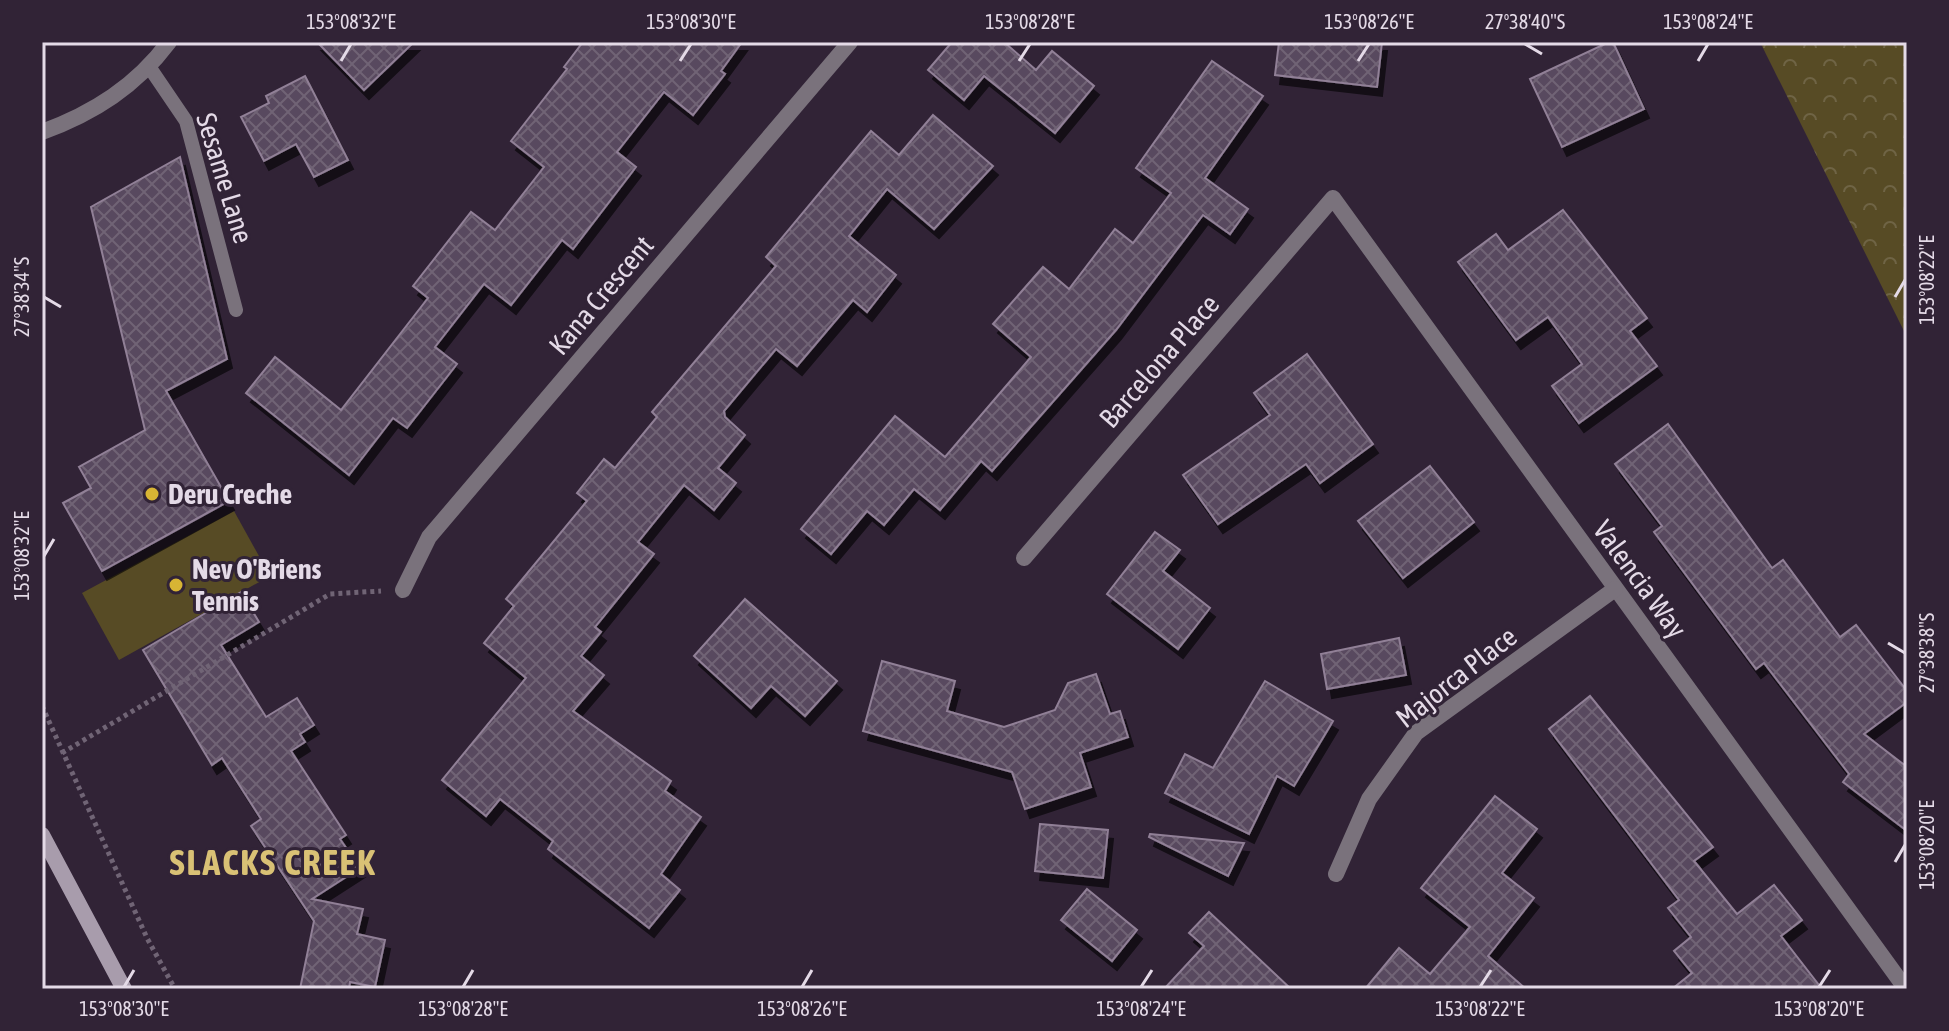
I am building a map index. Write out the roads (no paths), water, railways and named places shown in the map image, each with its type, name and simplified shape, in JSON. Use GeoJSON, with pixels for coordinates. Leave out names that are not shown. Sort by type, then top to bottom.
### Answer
{"type":"FeatureCollection","features":[{"type":"Feature","properties":{"kind":"main road"},"geometry":{"type":"LineString","coordinates":[[42,835],[124,989]]}},
{"type":"Feature","properties":{"kind":"street"},"geometry":{"type":"LineString","coordinates":[[42,132],[74,120],[118,94],[150,68],[169,42]]}},
{"type":"Feature","properties":{"kind":"street","name":"Kana Crescent"},"geometry":{"type":"LineString","coordinates":[[403,590],[429,537],[850,42]]}},
{"type":"Feature","properties":{"kind":"street","name":"Barcelona Place"},"geometry":{"type":"LineString","coordinates":[[1024,558],[1333,198]]}},
{"type":"Feature","properties":{"kind":"street","name":"Valencia Way"},"geometry":{"type":"LineString","coordinates":[[1333,198],[1906,989]]}},
{"type":"Feature","properties":{"kind":"street","name":"Majorca Place"},"geometry":{"type":"LineString","coordinates":[[1336,874],[1369,799],[1416,733],[1615,589]]}},
{"type":"Feature","properties":{"kind":"lane","name":"Sesame Lane"},"geometry":{"type":"LineString","coordinates":[[150,68],[186,121],[236,310]]}},
{"type":"Feature","properties":{"kind":"place","name":"Deru Creche"},"geometry":{"type":"Point","coordinates":[152,494]}},
{"type":"Feature","properties":{"kind":"place","name":"Nev O'Briens Tennis"},"geometry":{"type":"Point","coordinates":[176,585]}},
{"type":"Feature","properties":{"kind":"district","name":"SLACKS CREEK"},"geometry":{"type":"Point","coordinates":[273,862]}}]}
